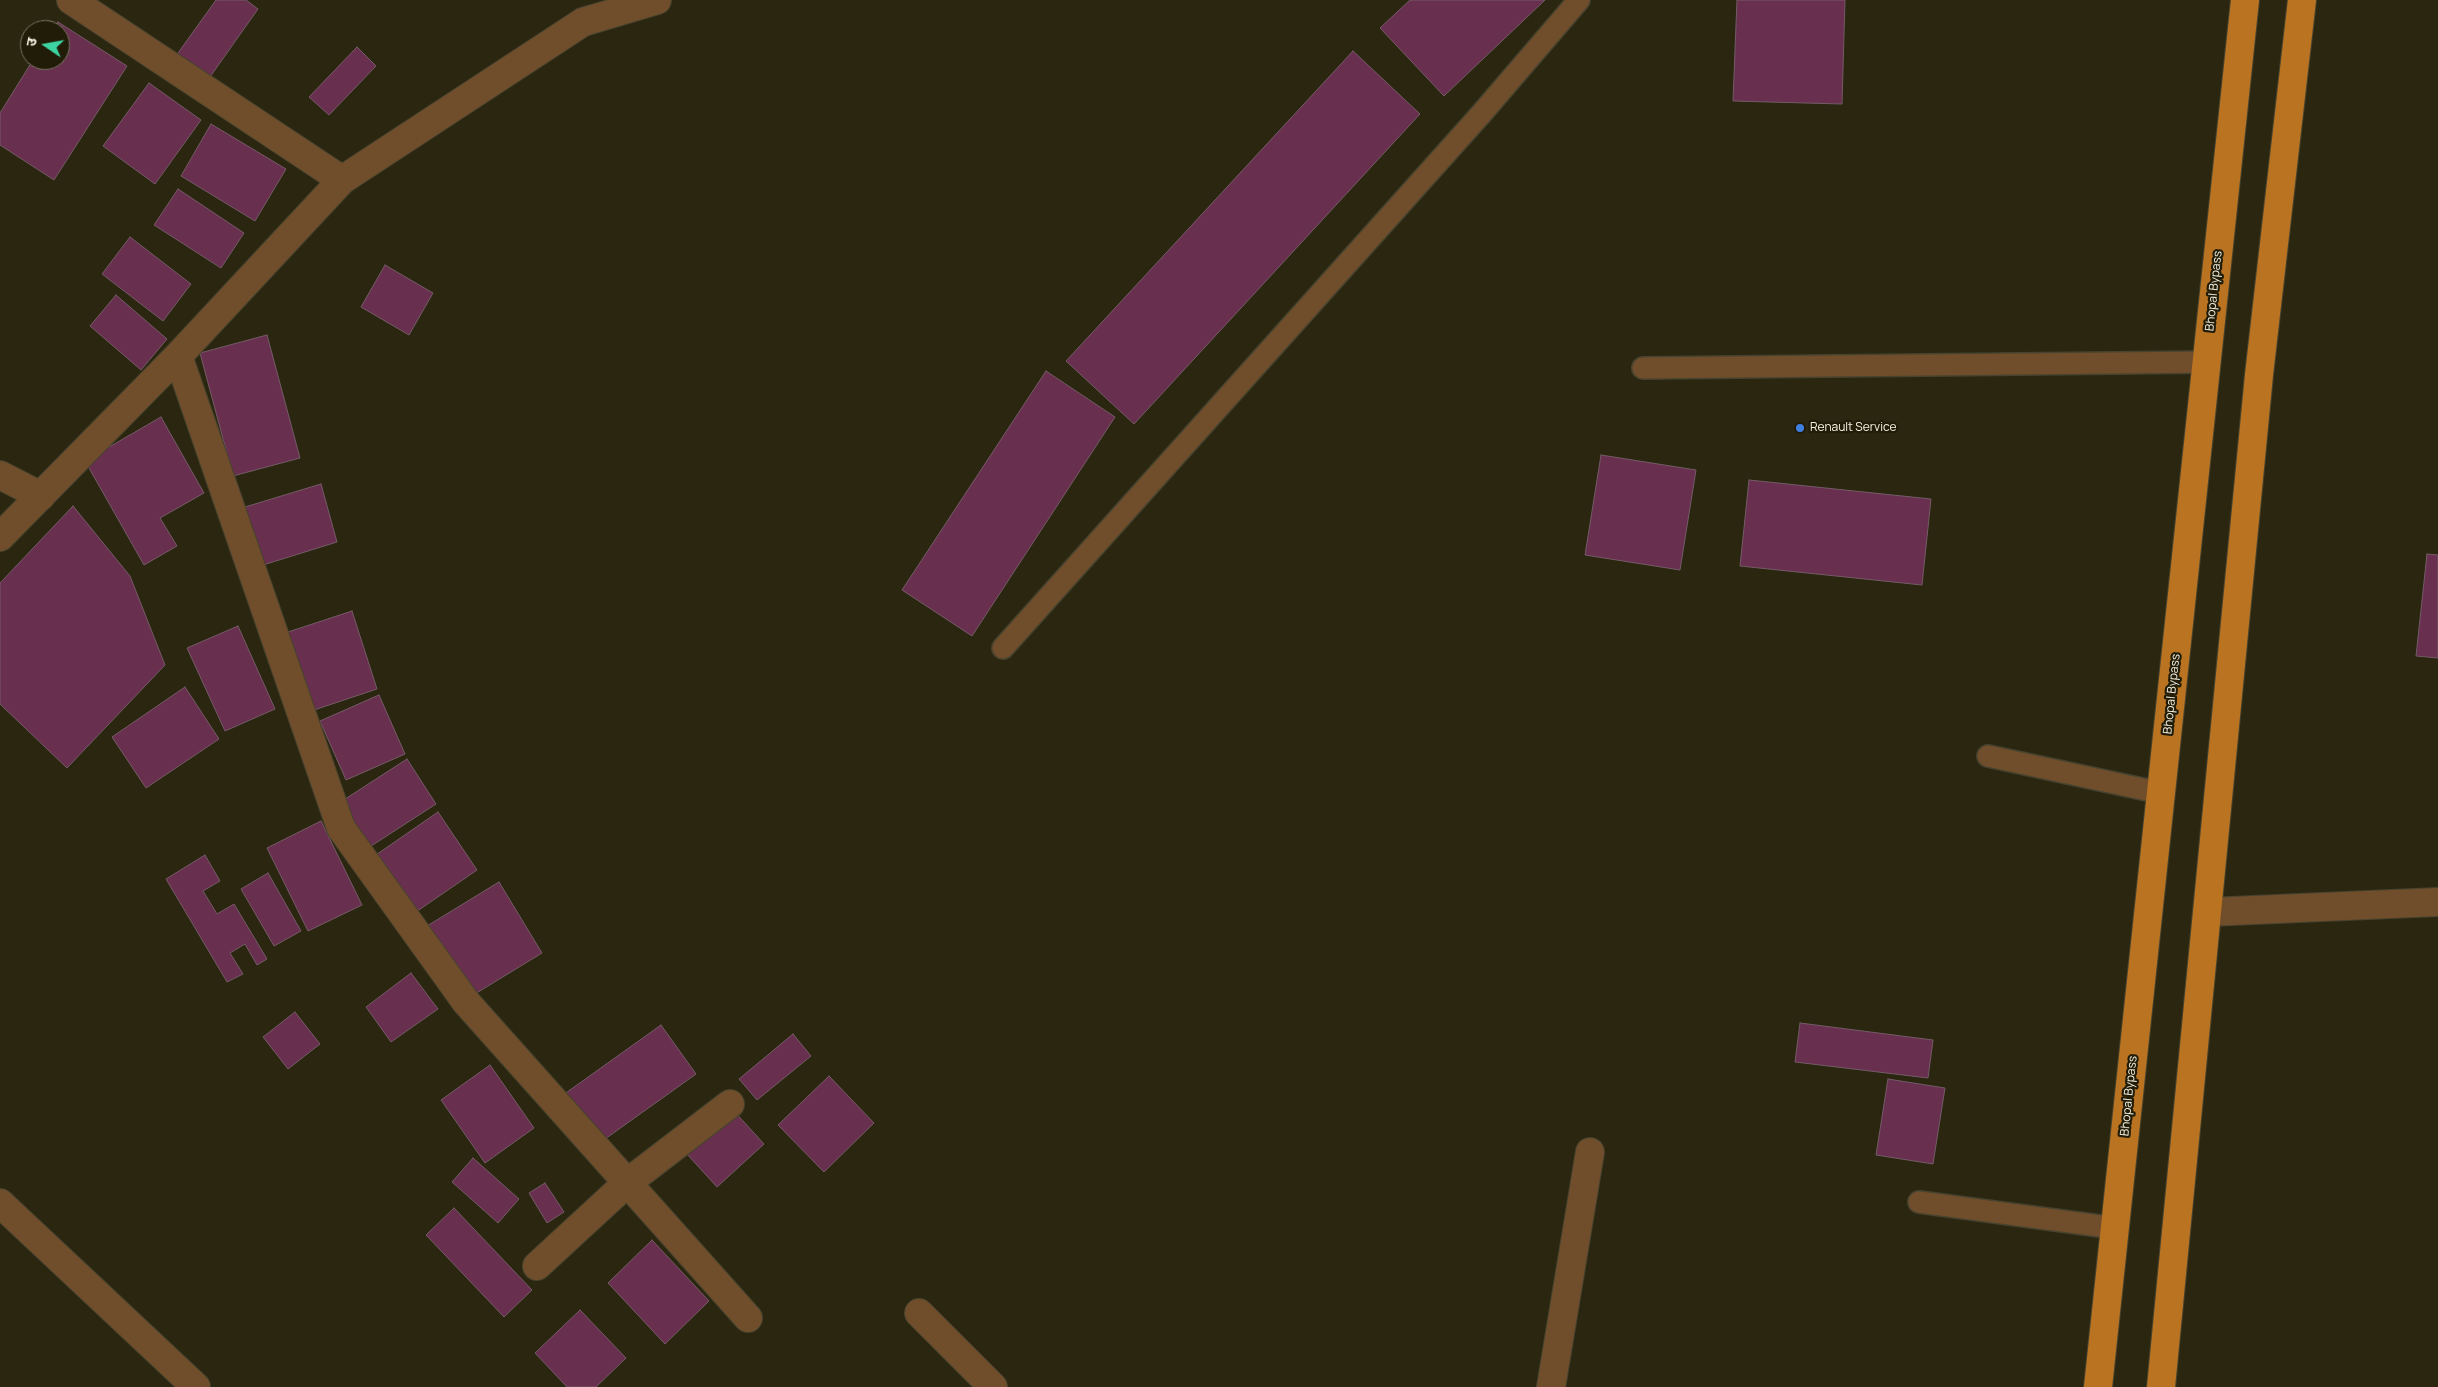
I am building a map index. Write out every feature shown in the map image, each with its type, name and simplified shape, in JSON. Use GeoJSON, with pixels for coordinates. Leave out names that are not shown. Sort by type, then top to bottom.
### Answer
{"type":"FeatureCollection","features":[{"type":"Feature","properties":{"kind":"main road","name":"Bhopal Bypass"},"geometry":{"type":"LineString","coordinates":[[2098,1387],[2245,0]]}},
{"type":"Feature","properties":{"kind":"main road"},"geometry":{"type":"LineString","coordinates":[[2161,1387],[2258,375],[2302,0]]}},
{"type":"Feature","properties":{"kind":"street"},"geometry":{"type":"LineString","coordinates":[[71,0],[342,180]]}},
{"type":"Feature","properties":{"kind":"street"},"geometry":{"type":"LineString","coordinates":[[0,538],[178,356],[342,180],[584,22],[650,1]]}},
{"type":"Feature","properties":{"kind":"street"},"geometry":{"type":"LineString","coordinates":[[178,356],[341,828],[466,1002],[748,1318]]}},
{"type":"Feature","properties":{"kind":"street"},"geometry":{"type":"LineString","coordinates":[[0,475],[41,496]]}},
{"type":"Feature","properties":{"kind":"street"},"geometry":{"type":"LineString","coordinates":[[2208,912],[2438,902]]}},
{"type":"Feature","properties":{"kind":"street"},"geometry":{"type":"LineString","coordinates":[[537,1266],[627,1183],[730,1104]]}},
{"type":"Feature","properties":{"kind":"street"},"geometry":{"type":"LineString","coordinates":[[1551,1387],[1590,1152]]}},
{"type":"Feature","properties":{"kind":"street"},"geometry":{"type":"LineString","coordinates":[[0,1203],[196,1387]]}},
{"type":"Feature","properties":{"kind":"street"},"geometry":{"type":"LineString","coordinates":[[919,1313],[992,1387]]}},
{"type":"Feature","properties":{"kind":"lane"},"geometry":{"type":"LineString","coordinates":[[1003,648],[1482,113],[1579,0]]}},
{"type":"Feature","properties":{"kind":"lane"},"geometry":{"type":"LineString","coordinates":[[1643,368],[2207,362]]}},
{"type":"Feature","properties":{"kind":"lane"},"geometry":{"type":"LineString","coordinates":[[1988,756],[2161,793]]}},
{"type":"Feature","properties":{"kind":"lane"},"geometry":{"type":"LineString","coordinates":[[1919,1202],[2115,1228]]}},
{"type":"Feature","properties":{"kind":"building"},"geometry":{"type":"Polygon","coordinates":[[[216,0],[246,0],[258,9],[205,84],[173,60],[216,0]]]}},
{"type":"Feature","properties":{"kind":"building"},"geometry":{"type":"Polygon","coordinates":[[[1410,0],[1545,0],[1444,96],[1380,28],[1410,0]]]}},
{"type":"Feature","properties":{"kind":"building"},"geometry":{"type":"Polygon","coordinates":[[[1737,0],[1845,0],[1842,104],[1733,101],[1737,0]]]}},
{"type":"Feature","properties":{"kind":"building"},"geometry":{"type":"Polygon","coordinates":[[[70,30],[127,66],[54,180],[0,145],[0,113],[27,70],[70,70],[70,30]]]}},
{"type":"Feature","properties":{"kind":"building"},"geometry":{"type":"Polygon","coordinates":[[[357,47],[376,66],[329,115],[309,97],[357,47]]]}},
{"type":"Feature","properties":{"kind":"building"},"geometry":{"type":"Polygon","coordinates":[[[1353,51],[1420,114],[1134,424],[1066,361],[1353,51]]]}},
{"type":"Feature","properties":{"kind":"building"},"geometry":{"type":"Polygon","coordinates":[[[149,83],[201,120],[155,184],[103,146],[149,83]]]}},
{"type":"Feature","properties":{"kind":"building"},"geometry":{"type":"Polygon","coordinates":[[[211,124],[286,169],[255,221],[181,176],[211,124]]]}},
{"type":"Feature","properties":{"kind":"building"},"geometry":{"type":"Polygon","coordinates":[[[178,189],[244,233],[221,268],[154,225],[178,189]]]}},
{"type":"Feature","properties":{"kind":"building"},"geometry":{"type":"Polygon","coordinates":[[[130,237],[191,284],[163,321],[102,274],[130,237]]]}},
{"type":"Feature","properties":{"kind":"building"},"geometry":{"type":"Polygon","coordinates":[[[385,265],[433,293],[409,335],[361,307],[385,265]]]}},
{"type":"Feature","properties":{"kind":"building"},"geometry":{"type":"Polygon","coordinates":[[[116,295],[167,339],[141,370],[90,326],[116,295]]]}},
{"type":"Feature","properties":{"kind":"building"},"geometry":{"type":"Polygon","coordinates":[[[267,335],[300,458],[233,476],[200,353],[267,335]]]}},
{"type":"Feature","properties":{"kind":"building"},"geometry":{"type":"Polygon","coordinates":[[[1046,371],[1115,417],[972,636],[902,590],[1046,371]]]}},
{"type":"Feature","properties":{"kind":"building"},"geometry":{"type":"Polygon","coordinates":[[[161,417],[204,493],[160,518],[177,546],[144,565],[85,461],[161,417]]]}},
{"type":"Feature","properties":{"kind":"building"},"geometry":{"type":"Polygon","coordinates":[[[1601,455],[1696,470],[1680,570],[1585,555],[1601,455]]]}},
{"type":"Feature","properties":{"kind":"building"},"geometry":{"type":"Polygon","coordinates":[[[1749,480],[1931,499],[1922,585],[1740,566],[1749,480]]]}},
{"type":"Feature","properties":{"kind":"building"},"geometry":{"type":"Polygon","coordinates":[[[321,484],[337,542],[263,565],[245,507],[321,484]]]}},
{"type":"Feature","properties":{"kind":"building"},"geometry":{"type":"Polygon","coordinates":[[[73,506],[130,576],[165,665],[67,768],[0,704],[0,583],[73,506]]]}},
{"type":"Feature","properties":{"kind":"building"},"geometry":{"type":"Polygon","coordinates":[[[2427,554],[2438,555],[2438,658],[2416,656],[2427,554]]]}},
{"type":"Feature","properties":{"kind":"building"},"geometry":{"type":"Polygon","coordinates":[[[352,611],[377,689],[308,712],[282,634],[352,611]]]}},
{"type":"Feature","properties":{"kind":"building"},"geometry":{"type":"Polygon","coordinates":[[[238,626],[275,709],[225,731],[187,648],[238,626]]]}},
{"type":"Feature","properties":{"kind":"building"},"geometry":{"type":"Polygon","coordinates":[[[185,687],[219,739],[146,788],[112,737],[185,687]]]}},
{"type":"Feature","properties":{"kind":"building"},"geometry":{"type":"Polygon","coordinates":[[[379,695],[405,754],[346,780],[320,721],[379,695]]]}},
{"type":"Feature","properties":{"kind":"building"},"geometry":{"type":"Polygon","coordinates":[[[407,759],[436,804],[368,848],[339,803],[407,759]]]}},
{"type":"Feature","properties":{"kind":"building"},"geometry":{"type":"Polygon","coordinates":[[[438,812],[477,870],[413,914],[373,857],[438,812]]]}},
{"type":"Feature","properties":{"kind":"building"},"geometry":{"type":"Polygon","coordinates":[[[321,821],[362,905],[308,931],[267,848],[321,821]]]}},
{"type":"Feature","properties":{"kind":"building"},"geometry":{"type":"Polygon","coordinates":[[[205,855],[220,881],[203,891],[217,914],[234,904],[267,959],[257,965],[245,944],[230,953],[243,974],[227,982],[166,879],[205,855]]]}},
{"type":"Feature","properties":{"kind":"building"},"geometry":{"type":"Polygon","coordinates":[[[268,873],[301,931],[274,946],[241,889],[268,873]]]}},
{"type":"Feature","properties":{"kind":"building"},"geometry":{"type":"Polygon","coordinates":[[[499,882],[542,953],[470,997],[427,926],[499,882]]]}},
{"type":"Feature","properties":{"kind":"building"},"geometry":{"type":"Polygon","coordinates":[[[411,973],[438,1009],[391,1042],[366,1007],[411,973]]]}},
{"type":"Feature","properties":{"kind":"building"},"geometry":{"type":"Polygon","coordinates":[[[295,1012],[320,1044],[288,1069],[263,1037],[295,1012]]]}},
{"type":"Feature","properties":{"kind":"building"},"geometry":{"type":"Polygon","coordinates":[[[1800,1023],[1933,1040],[1928,1078],[1795,1062],[1800,1023]]]}},
{"type":"Feature","properties":{"kind":"building"},"geometry":{"type":"Polygon","coordinates":[[[661,1025],[696,1074],[598,1144],[563,1095],[661,1025]]]}},
{"type":"Feature","properties":{"kind":"building"},"geometry":{"type":"Polygon","coordinates":[[[793,1034],[811,1056],[757,1100],[739,1079],[793,1034]]]}},
{"type":"Feature","properties":{"kind":"building"},"geometry":{"type":"Polygon","coordinates":[[[490,1065],[534,1128],[485,1163],[441,1100],[490,1065]]]}},
{"type":"Feature","properties":{"kind":"building"},"geometry":{"type":"Polygon","coordinates":[[[829,1076],[874,1123],[824,1172],[778,1125],[829,1076]]]}},
{"type":"Feature","properties":{"kind":"building"},"geometry":{"type":"Polygon","coordinates":[[[1888,1079],[1945,1088],[1933,1164],[1876,1155],[1888,1079]]]}},
{"type":"Feature","properties":{"kind":"building"},"geometry":{"type":"Polygon","coordinates":[[[733,1110],[764,1144],[717,1187],[686,1153],[733,1110]]]}},
{"type":"Feature","properties":{"kind":"building"},"geometry":{"type":"Polygon","coordinates":[[[473,1158],[519,1199],[498,1223],[452,1182],[473,1158]]]}},
{"type":"Feature","properties":{"kind":"building"},"geometry":{"type":"Polygon","coordinates":[[[545,1183],[564,1212],[547,1223],[529,1193],[545,1183]]]}},
{"type":"Feature","properties":{"kind":"building"},"geometry":{"type":"Polygon","coordinates":[[[454,1208],[532,1290],[504,1317],[426,1235],[454,1208]]]}},
{"type":"Feature","properties":{"kind":"building"},"geometry":{"type":"Polygon","coordinates":[[[652,1240],[709,1301],[665,1344],[608,1283],[652,1240]]]}},
{"type":"Feature","properties":{"kind":"building"},"geometry":{"type":"Polygon","coordinates":[[[580,1310],[626,1358],[596,1387],[567,1387],[535,1353],[580,1310]]]}},
{"type":"Feature","properties":{"kind":"place","name":"Renault Service"},"geometry":{"type":"Point","coordinates":[1800,428]}}]}
